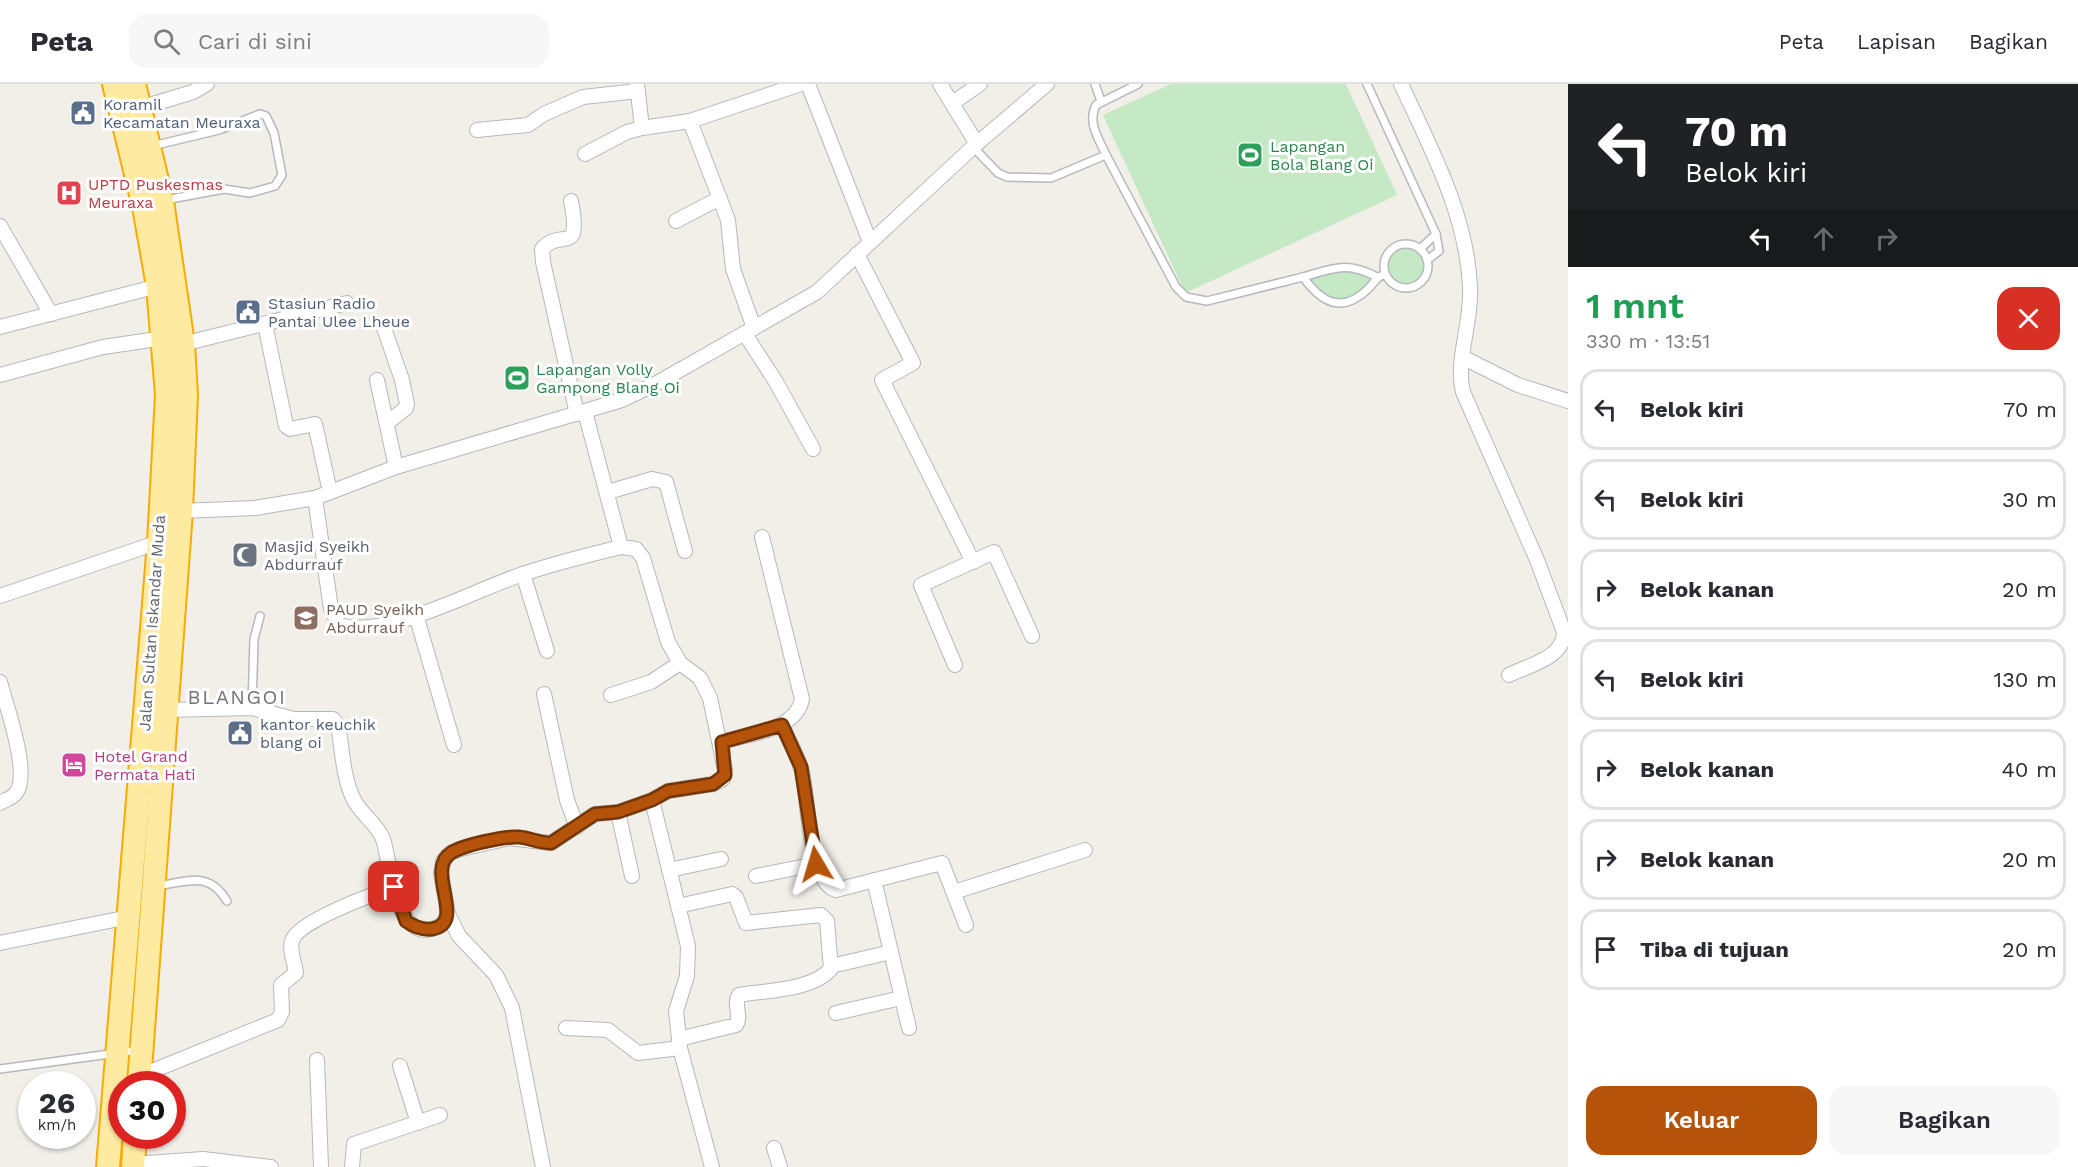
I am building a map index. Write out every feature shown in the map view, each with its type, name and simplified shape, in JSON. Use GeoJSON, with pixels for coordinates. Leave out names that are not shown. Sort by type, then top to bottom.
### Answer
{"type":"FeatureCollection","features":[{"type":"Feature","properties":{"kind":"highway","name":"Jalan Sultan Iskandar Muda"},"geometry":{"type":"LineString","coordinates":[[114,84],[144,207],[158,286],[174,341],[186,395],[181,512],[141,1071]]}},
{"type":"Feature","properties":{"kind":"highway","name":"Jalan Sultan Iskandar Muda"},"geometry":{"type":"LineString","coordinates":[[108,1167],[159,542],[167,395],[174,341],[162,201],[134,84]]}},
{"type":"Feature","properties":{"kind":"highway"},"geometry":{"type":"LineString","coordinates":[[133,1165],[134,1149]]}},
{"type":"Feature","properties":{"kind":"street"},"geometry":{"type":"LineString","coordinates":[[140,108],[193,92],[207,84]]}},
{"type":"Feature","properties":{"kind":"street"},"geometry":{"type":"LineString","coordinates":[[585,154],[627,132],[690,121],[801,84]]}},
{"type":"Feature","properties":{"kind":"street"},"geometry":{"type":"LineString","coordinates":[[808,84],[870,242]]}},
{"type":"Feature","properties":{"kind":"street"},"geometry":{"type":"LineString","coordinates":[[940,84],[954,102],[975,145]]}},
{"type":"Feature","properties":{"kind":"street"},"geometry":{"type":"LineString","coordinates":[[954,102],[980,84]]}},
{"type":"Feature","properties":{"kind":"street"},"geometry":{"type":"LineString","coordinates":[[181,512],[255,508],[315,498],[396,466],[622,400],[657,383],[817,291],[975,145],[1047,84]]}},
{"type":"Feature","properties":{"kind":"street"},"geometry":{"type":"LineString","coordinates":[[1401,84],[1442,174],[1463,235],[1467,256],[1470,306],[1459,371],[1463,392],[1537,560],[1564,632],[1564,640],[1557,651],[1509,675]]}},
{"type":"Feature","properties":{"kind":"street"},"geometry":{"type":"LineString","coordinates":[[477,130],[528,125],[543,114],[583,97],[638,88],[642,128]]}},
{"type":"Feature","properties":{"kind":"street"},"geometry":{"type":"LineString","coordinates":[[690,121],[728,220],[733,269],[749,331],[813,449]]}},
{"type":"Feature","properties":{"kind":"street"},"geometry":{"type":"LineString","coordinates":[[676,221],[720,198]]}},
{"type":"Feature","properties":{"kind":"street"},"geometry":{"type":"LineString","coordinates":[[571,201],[575,225],[573,233],[567,239],[546,245],[542,249],[543,262],[581,413],[608,492],[621,547]]}},
{"type":"Feature","properties":{"kind":"street"},"geometry":{"type":"LineString","coordinates":[[0,226],[51,314]]}},
{"type":"Feature","properties":{"kind":"street"},"geometry":{"type":"LineString","coordinates":[[857,254],[914,363],[882,380],[973,562]]}},
{"type":"Feature","properties":{"kind":"street"},"geometry":{"type":"LineString","coordinates":[[0,327],[158,286]]}},
{"type":"Feature","properties":{"kind":"street"},"geometry":{"type":"LineString","coordinates":[[0,375],[104,347],[174,341],[265,324],[347,303]]}},
{"type":"Feature","properties":{"kind":"street"},"geometry":{"type":"LineString","coordinates":[[265,324],[286,426],[290,429],[315,424],[330,492]]}},
{"type":"Feature","properties":{"kind":"street"},"geometry":{"type":"LineString","coordinates":[[383,325],[402,380],[407,404],[406,408],[387,423]]}},
{"type":"Feature","properties":{"kind":"street"},"geometry":{"type":"LineString","coordinates":[[1462,357],[1518,385],[1568,401]]}},
{"type":"Feature","properties":{"kind":"street"},"geometry":{"type":"LineString","coordinates":[[377,380],[396,466]]}},
{"type":"Feature","properties":{"kind":"street"},"geometry":{"type":"LineString","coordinates":[[608,492],[652,479],[660,478],[666,482],[685,551]]}},
{"type":"Feature","properties":{"kind":"street"},"geometry":{"type":"LineString","coordinates":[[315,498],[331,609],[339,625],[369,629],[416,615],[522,574],[621,547],[636,549],[643,558],[668,642],[680,663],[704,686],[710,698],[722,742],[725,770],[723,779],[713,784],[668,791],[652,800],[618,812],[595,814],[551,843],[509,838],[450,853],[443,861],[441,873],[448,914],[459,936],[496,975],[512,1008],[543,1167]]}},
{"type":"Feature","properties":{"kind":"street"},"geometry":{"type":"LineString","coordinates":[[722,742],[782,725],[797,714],[802,699],[762,537]]}},
{"type":"Feature","properties":{"kind":"street"},"geometry":{"type":"LineString","coordinates":[[0,596],[159,542]]}},
{"type":"Feature","properties":{"kind":"street"},"geometry":{"type":"LineString","coordinates":[[955,665],[921,585],[994,552],[1032,636]]}},
{"type":"Feature","properties":{"kind":"street"},"geometry":{"type":"LineString","coordinates":[[522,574],[547,651]]}},
{"type":"Feature","properties":{"kind":"street"},"geometry":{"type":"LineString","coordinates":[[416,615],[454,745]]}},
{"type":"Feature","properties":{"kind":"street"},"geometry":{"type":"LineString","coordinates":[[611,695],[651,682],[680,663]]}},
{"type":"Feature","properties":{"kind":"street"},"geometry":{"type":"LineString","coordinates":[[0,682],[21,762],[22,777],[16,794],[0,803]]}},
{"type":"Feature","properties":{"kind":"street"},"geometry":{"type":"LineString","coordinates":[[544,694],[567,800],[577,827]]}},
{"type":"Feature","properties":{"kind":"street"},"geometry":{"type":"LineString","coordinates":[[165,710],[252,708],[294,719],[329,718],[336,721],[350,792],[357,806],[380,833],[402,913],[412,926],[420,929],[438,928],[448,914]]}},
{"type":"Feature","properties":{"kind":"street"},"geometry":{"type":"LineString","coordinates":[[782,725],[801,767],[816,864],[826,884],[837,890],[942,863],[966,925]]}},
{"type":"Feature","properties":{"kind":"street"},"geometry":{"type":"LineString","coordinates":[[652,800],[688,946],[689,962],[676,1011],[679,1043],[712,1167]]}},
{"type":"Feature","properties":{"kind":"street"},"geometry":{"type":"LineString","coordinates":[[618,812],[632,876]]}},
{"type":"Feature","properties":{"kind":"street"},"geometry":{"type":"LineString","coordinates":[[954,892],[1085,850]]}},
{"type":"Feature","properties":{"kind":"street"},"geometry":{"type":"LineString","coordinates":[[669,870],[721,859]]}},
{"type":"Feature","properties":{"kind":"street"},"geometry":{"type":"LineString","coordinates":[[756,876],[816,864]]}},
{"type":"Feature","properties":{"kind":"street"},"geometry":{"type":"LineString","coordinates":[[874,880],[909,1028]]}},
{"type":"Feature","properties":{"kind":"street"},"geometry":{"type":"LineString","coordinates":[[161,1071],[278,1020],[282,1012],[281,986],[296,973],[291,945],[294,935],[342,906],[394,887]]}},
{"type":"Feature","properties":{"kind":"street"},"geometry":{"type":"LineString","coordinates":[[566,1028],[608,1030],[633,1051],[642,1054],[736,1025],[739,1020],[737,1001],[739,995],[808,983],[824,976],[831,969],[828,921],[821,915],[746,923],[736,897],[732,894],[678,906]]}},
{"type":"Feature","properties":{"kind":"street"},"geometry":{"type":"LineString","coordinates":[[0,943],[129,917]]}},
{"type":"Feature","properties":{"kind":"street"},"geometry":{"type":"LineString","coordinates":[[840,964],[891,952]]}},
{"type":"Feature","properties":{"kind":"street"},"geometry":{"type":"LineString","coordinates":[[836,1013],[902,998]]}},
{"type":"Feature","properties":{"kind":"street"},"geometry":{"type":"LineString","coordinates":[[317,1060],[321,1167]]}},
{"type":"Feature","properties":{"kind":"street"},"geometry":{"type":"LineString","coordinates":[[400,1066],[418,1123]]}},
{"type":"Feature","properties":{"kind":"street"},"geometry":{"type":"LineString","coordinates":[[352,1167],[354,1144],[440,1116]]}},
{"type":"Feature","properties":{"kind":"street"},"geometry":{"type":"LineString","coordinates":[[774,1148],[780,1167]]}},
{"type":"Feature","properties":{"kind":"street"},"geometry":{"type":"LineString","coordinates":[[133,1165],[202,1159],[271,1167]]}},
{"type":"Feature","properties":{"kind":"lane"},"geometry":{"type":"LineString","coordinates":[[1095,84],[1101,101]]}},
{"type":"Feature","properties":{"kind":"lane"},"geometry":{"type":"LineString","coordinates":[[1138,84],[1101,101],[1094,109],[1093,125],[1106,155],[1176,287],[1186,297],[1207,301],[1345,266],[1358,267],[1377,277]]}},
{"type":"Feature","properties":{"kind":"lane"},"geometry":{"type":"LineString","coordinates":[[1367,84],[1436,234],[1439,251],[1427,260]]}},
{"type":"Feature","properties":{"kind":"lane"},"geometry":{"type":"LineString","coordinates":[[150,147],[219,130],[260,114],[266,116],[274,133],[282,175],[275,186],[250,194],[224,189],[162,201]]}},
{"type":"Feature","properties":{"kind":"lane"},"geometry":{"type":"LineString","coordinates":[[975,145],[998,173],[1007,177],[1050,178],[1106,155]]}},
{"type":"Feature","properties":{"kind":"lane"},"geometry":{"type":"LineString","coordinates":[[1420,249],[1436,234]]}},
{"type":"Feature","properties":{"kind":"lane"},"geometry":{"type":"LineString","coordinates":[[1408,244],[1420,249],[1427,260],[1424,278],[1410,288],[1392,284],[1385,274],[1385,259],[1391,249],[1408,244]]}},
{"type":"Feature","properties":{"kind":"lane"},"geometry":{"type":"LineString","coordinates":[[1303,277],[1323,299],[1335,303],[1360,297],[1377,277],[1385,274]]}},
{"type":"Feature","properties":{"kind":"lane"},"geometry":{"type":"LineString","coordinates":[[252,708],[254,639],[260,616]]}},
{"type":"Feature","properties":{"kind":"lane"},"geometry":{"type":"LineString","coordinates":[[154,886],[210,882],[217,886],[227,901]]}},
{"type":"Feature","properties":{"kind":"lane"},"geometry":{"type":"LineString","coordinates":[[0,1069],[118,1051],[142,1050]]}},
{"type":"Feature","properties":{"kind":"green space","name":"Lapangan Bola Blang Oi"},"geometry":{"type":"Polygon","coordinates":[[[1171,84],[1346,84],[1397,195],[1185,293],[1103,115],[1171,84]]]}},
{"type":"Feature","properties":{"kind":"green space"},"geometry":{"type":"Polygon","coordinates":[[[1406,249],[1419,254],[1424,267],[1419,280],[1406,285],[1393,280],[1388,267],[1393,254],[1406,249]]]}},
{"type":"Feature","properties":{"kind":"green space"},"geometry":{"type":"Polygon","coordinates":[[[1346,267],[1373,280],[1346,301],[1338,302],[1322,296],[1305,279],[1346,267]]]}},
{"type":"Feature","properties":{"kind":"place","name":"Koramil Kecamatan Meuraxa"},"geometry":{"type":"Point","coordinates":[83,113]}},
{"type":"Feature","properties":{"kind":"place","name":"Lapangan Bola Blang Oi"},"geometry":{"type":"Point","coordinates":[1250,155]}},
{"type":"Feature","properties":{"kind":"place","name":"UPTD Puskesmas Meuraxa"},"geometry":{"type":"Point","coordinates":[69,193]}},
{"type":"Feature","properties":{"kind":"place","name":"Stasiun Radio Pantai Ulee Lheue"},"geometry":{"type":"Point","coordinates":[248,312]}},
{"type":"Feature","properties":{"kind":"place","name":"Lapangan Volly Gampong Blang Oi"},"geometry":{"type":"Point","coordinates":[517,378]}},
{"type":"Feature","properties":{"kind":"place","name":"Masjid Syeikh Abdurrauf"},"geometry":{"type":"Point","coordinates":[245,555]}},
{"type":"Feature","properties":{"kind":"place","name":"PAUD Syeikh Abdurrauf"},"geometry":{"type":"Point","coordinates":[306,618]}},
{"type":"Feature","properties":{"kind":"place","name":"kantor keuchik blang oi"},"geometry":{"type":"Point","coordinates":[240,733]}},
{"type":"Feature","properties":{"kind":"place","name":"Hotel Grand Permata Hati"},"geometry":{"type":"Point","coordinates":[74,765]}},
{"type":"Feature","properties":{"kind":"district","name":"BLANGOI"},"geometry":{"type":"Point","coordinates":[237,697]}},
{"type":"Feature","properties":{"kind":"route"},"geometry":{"type":"LineString","coordinates":[[394,887],[406,921],[420,929],[438,928],[448,914],[441,873],[443,861],[450,853],[519,837],[551,843],[560,840],[595,814],[618,812],[652,800],[668,791],[719,782],[725,775],[722,742],[782,725],[801,767],[807,794],[816,864]]}}]}
